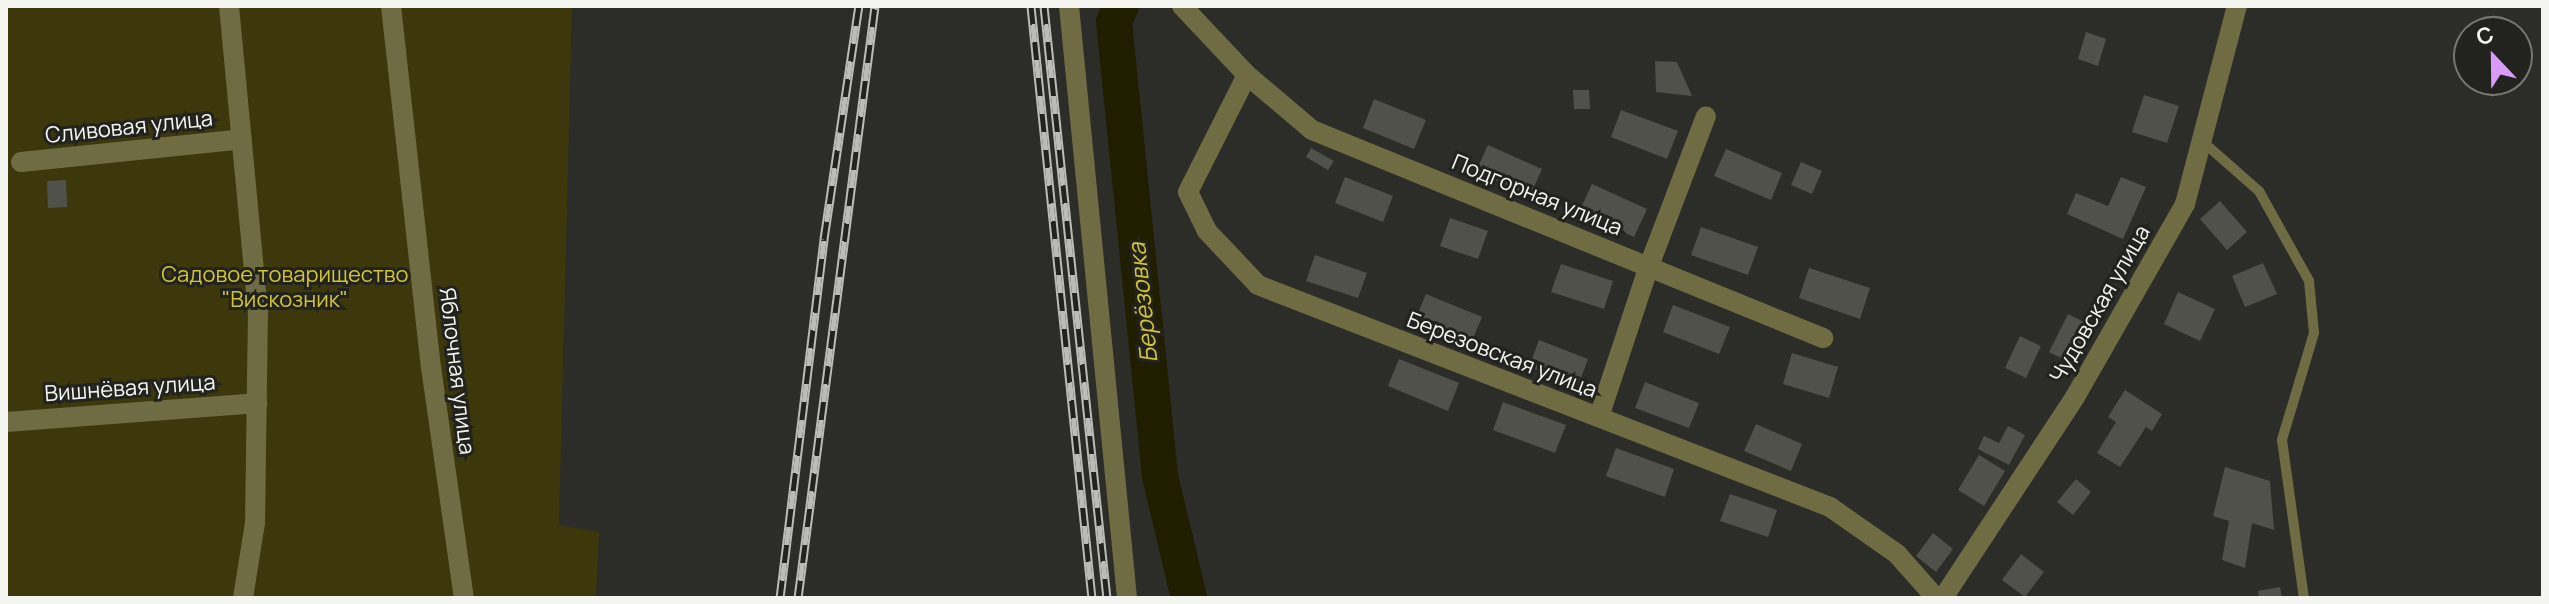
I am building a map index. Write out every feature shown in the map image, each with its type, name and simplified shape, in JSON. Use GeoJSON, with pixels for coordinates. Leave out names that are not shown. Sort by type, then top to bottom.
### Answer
{"type":"FeatureCollection","features":[{"type":"Feature","properties":{"kind":"street","name":"Яблочная улица"},"geometry":{"type":"LineString","coordinates":[[391,6],[431,367],[464,598]]}},
{"type":"Feature","properties":{"kind":"street"},"geometry":{"type":"LineString","coordinates":[[1069,6],[1127,598]]}},
{"type":"Feature","properties":{"kind":"street","name":"Подгорная улица"},"geometry":{"type":"LineString","coordinates":[[1182,6],[1247,75],[1312,130],[1823,338]]}},
{"type":"Feature","properties":{"kind":"street","name":"Чудовская улица"},"geometry":{"type":"LineString","coordinates":[[1943,598],[2075,397],[2185,204],[2237,6]]}},
{"type":"Feature","properties":{"kind":"street"},"geometry":{"type":"LineString","coordinates":[[229,7],[258,310],[255,523],[243,598]]}},
{"type":"Feature","properties":{"kind":"street","name":"Березовская улица"},"geometry":{"type":"LineString","coordinates":[[1247,75],[1188,192],[1207,231],[1258,285],[1830,507],[1897,554],[1936,598]]}},
{"type":"Feature","properties":{"kind":"street"},"geometry":{"type":"LineString","coordinates":[[1599,417],[1649,266],[1706,116]]}},
{"type":"Feature","properties":{"kind":"street","name":"Сливовая улица"},"geometry":{"type":"LineString","coordinates":[[21,162],[242,139]]}},
{"type":"Feature","properties":{"kind":"street","name":"Вишнёвая улица"},"geometry":{"type":"LineString","coordinates":[[6,422],[257,403]]}},
{"type":"Feature","properties":{"kind":"lane"},"geometry":{"type":"LineString","coordinates":[[2202,141],[2259,191],[2309,281],[2314,333],[2282,440],[2304,598]]}},
{"type":"Feature","properties":{"kind":"green space","name":"Садовое товарищество \"Вискозник\""},"geometry":{"type":"Polygon","coordinates":[[[6,6],[572,6],[559,525],[599,532],[596,598],[6,598],[6,6]]]}},
{"type":"Feature","properties":{"kind":"building"},"geometry":{"type":"Polygon","coordinates":[[[2086,32],[2106,39],[2098,66],[2078,59],[2086,32]]]}},
{"type":"Feature","properties":{"kind":"building"},"geometry":{"type":"Polygon","coordinates":[[[1655,61],[1677,62],[1692,96],[1656,92],[1655,61]]]}},
{"type":"Feature","properties":{"kind":"building"},"geometry":{"type":"Polygon","coordinates":[[[1573,90],[1589,90],[1590,109],[1574,109],[1573,90]]]}},
{"type":"Feature","properties":{"kind":"building"},"geometry":{"type":"Polygon","coordinates":[[[2144,95],[2179,106],[2167,143],[2132,132],[2144,95]]]}},
{"type":"Feature","properties":{"kind":"building"},"geometry":{"type":"Polygon","coordinates":[[[1374,99],[1426,120],[1414,149],[1363,128],[1374,99]]]}},
{"type":"Feature","properties":{"kind":"building"},"geometry":{"type":"Polygon","coordinates":[[[1621,110],[1678,131],[1667,159],[1611,137],[1621,110]]]}},
{"type":"Feature","properties":{"kind":"building"},"geometry":{"type":"Polygon","coordinates":[[[1488,145],[1542,169],[1530,196],[1476,171],[1488,145]]]}},
{"type":"Feature","properties":{"kind":"building"},"geometry":{"type":"Polygon","coordinates":[[[1311,148],[1334,161],[1328,170],[1306,157],[1311,148]]]}},
{"type":"Feature","properties":{"kind":"building"},"geometry":{"type":"Polygon","coordinates":[[[1726,149],[1782,173],[1771,200],[1714,176],[1726,149]]]}},
{"type":"Feature","properties":{"kind":"building"},"geometry":{"type":"Polygon","coordinates":[[[1801,162],[1822,171],[1812,194],[1791,185],[1801,162]]]}},
{"type":"Feature","properties":{"kind":"building"},"geometry":{"type":"Polygon","coordinates":[[[1345,177],[1393,196],[1383,222],[1335,203],[1345,177]]]}},
{"type":"Feature","properties":{"kind":"building"},"geometry":{"type":"Polygon","coordinates":[[[2121,177],[2146,187],[2123,239],[2067,214],[2076,193],[2108,206],[2121,177]]]}},
{"type":"Feature","properties":{"kind":"building"},"geometry":{"type":"Polygon","coordinates":[[[66,180],[67,207],[48,208],[47,181],[66,180]]]}},
{"type":"Feature","properties":{"kind":"building"},"geometry":{"type":"Polygon","coordinates":[[[1592,184],[1647,209],[1634,237],[1579,212],[1592,184]]]}},
{"type":"Feature","properties":{"kind":"building"},"geometry":{"type":"Polygon","coordinates":[[[2220,201],[2247,232],[2227,250],[2200,219],[2220,201]]]}},
{"type":"Feature","properties":{"kind":"building"},"geometry":{"type":"Polygon","coordinates":[[[1450,218],[1488,231],[1478,259],[1440,246],[1450,218]]]}},
{"type":"Feature","properties":{"kind":"building"},"geometry":{"type":"Polygon","coordinates":[[[1701,227],[1758,247],[1748,275],[1691,255],[1701,227]]]}},
{"type":"Feature","properties":{"kind":"building"},"geometry":{"type":"Polygon","coordinates":[[[1315,255],[1367,273],[1358,298],[1306,281],[1315,255]]]}},
{"type":"Feature","properties":{"kind":"building"},"geometry":{"type":"Polygon","coordinates":[[[2263,263],[2277,294],[2245,307],[2232,276],[2263,263]]]}},
{"type":"Feature","properties":{"kind":"building"},"geometry":{"type":"Polygon","coordinates":[[[1561,264],[1613,281],[1604,309],[1551,292],[1561,264]]]}},
{"type":"Feature","properties":{"kind":"building"},"geometry":{"type":"Polygon","coordinates":[[[1809,268],[1870,288],[1860,319],[1799,298],[1809,268]]]}},
{"type":"Feature","properties":{"kind":"building"},"geometry":{"type":"Polygon","coordinates":[[[2178,292],[2215,309],[2200,341],[2164,324],[2178,292]]]}},
{"type":"Feature","properties":{"kind":"building"},"geometry":{"type":"Polygon","coordinates":[[[1426,294],[1482,317],[1470,345],[1414,322],[1426,294]]]}},
{"type":"Feature","properties":{"kind":"building"},"geometry":{"type":"Polygon","coordinates":[[[1673,305],[1730,327],[1719,354],[1663,332],[1673,305]]]}},
{"type":"Feature","properties":{"kind":"building"},"geometry":{"type":"Polygon","coordinates":[[[2068,314],[2090,325],[2071,363],[2049,352],[2068,314]]]}},
{"type":"Feature","properties":{"kind":"building"},"geometry":{"type":"Polygon","coordinates":[[[2020,336],[2041,346],[2026,378],[2005,368],[2020,336]]]}},
{"type":"Feature","properties":{"kind":"building"},"geometry":{"type":"Polygon","coordinates":[[[1539,340],[1588,359],[1578,386],[1529,367],[1539,340]]]}},
{"type":"Feature","properties":{"kind":"building"},"geometry":{"type":"Polygon","coordinates":[[[1792,353],[1838,367],[1829,398],[1783,384],[1792,353]]]}},
{"type":"Feature","properties":{"kind":"building"},"geometry":{"type":"Polygon","coordinates":[[[1399,359],[1459,383],[1448,411],[1388,386],[1399,359]]]}},
{"type":"Feature","properties":{"kind":"building"},"geometry":{"type":"Polygon","coordinates":[[[1645,382],[1699,403],[1689,428],[1635,408],[1645,382]]]}},
{"type":"Feature","properties":{"kind":"building"},"geometry":{"type":"Polygon","coordinates":[[[2125,390],[2162,414],[2152,431],[2146,427],[2120,467],[2097,453],[2116,422],[2108,417],[2125,390]]]}},
{"type":"Feature","properties":{"kind":"building"},"geometry":{"type":"Polygon","coordinates":[[[1503,402],[1566,425],[1555,453],[1493,430],[1503,402]]]}},
{"type":"Feature","properties":{"kind":"building"},"geometry":{"type":"Polygon","coordinates":[[[1756,424],[1802,444],[1791,471],[1744,451],[1756,424]]]}},
{"type":"Feature","properties":{"kind":"building"},"geometry":{"type":"Polygon","coordinates":[[[2008,426],[2025,435],[2009,465],[1978,449],[1984,436],[1999,443],[2008,426]]]}},
{"type":"Feature","properties":{"kind":"building"},"geometry":{"type":"Polygon","coordinates":[[[1616,448],[1674,469],[1665,497],[1606,476],[1616,448]]]}},
{"type":"Feature","properties":{"kind":"building"},"geometry":{"type":"Polygon","coordinates":[[[1979,455],[2005,471],[1984,506],[1958,490],[1979,455]]]}},
{"type":"Feature","properties":{"kind":"building"},"geometry":{"type":"Polygon","coordinates":[[[2225,467],[2270,481],[2274,530],[2252,523],[2245,568],[2222,560],[2229,521],[2213,516],[2225,467]]]}},
{"type":"Feature","properties":{"kind":"building"},"geometry":{"type":"Polygon","coordinates":[[[2076,479],[2091,492],[2073,515],[2057,502],[2076,479]]]}},
{"type":"Feature","properties":{"kind":"building"},"geometry":{"type":"Polygon","coordinates":[[[1730,494],[1777,510],[1768,537],[1720,521],[1730,494]]]}},
{"type":"Feature","properties":{"kind":"building"},"geometry":{"type":"Polygon","coordinates":[[[1933,533],[1953,549],[1936,572],[1916,556],[1933,533]]]}},
{"type":"Feature","properties":{"kind":"building"},"geometry":{"type":"Polygon","coordinates":[[[2021,554],[2044,572],[2025,597],[2002,580],[2021,554]]]}},
{"type":"Feature","properties":{"kind":"building"},"geometry":{"type":"Polygon","coordinates":[[[2280,587],[2282,598],[2259,598],[2258,591],[2280,587]]]}},
{"type":"Feature","properties":{"kind":"waterway","name":"Берёзовка"},"geometry":{"type":"LineString","coordinates":[[1121,6],[1114,22],[1160,476],[1189,598]]}},
{"type":"Feature","properties":{"kind":"railway"},"geometry":{"type":"LineString","coordinates":[[780,598],[824,239],[859,6]]}},
{"type":"Feature","properties":{"kind":"railway"},"geometry":{"type":"LineString","coordinates":[[798,598],[875,6]]}},
{"type":"Feature","properties":{"kind":"railway"},"geometry":{"type":"LineString","coordinates":[[1031,6],[1092,598]]}},
{"type":"Feature","properties":{"kind":"railway"},"geometry":{"type":"LineString","coordinates":[[1044,6],[1107,598]]}}]}
